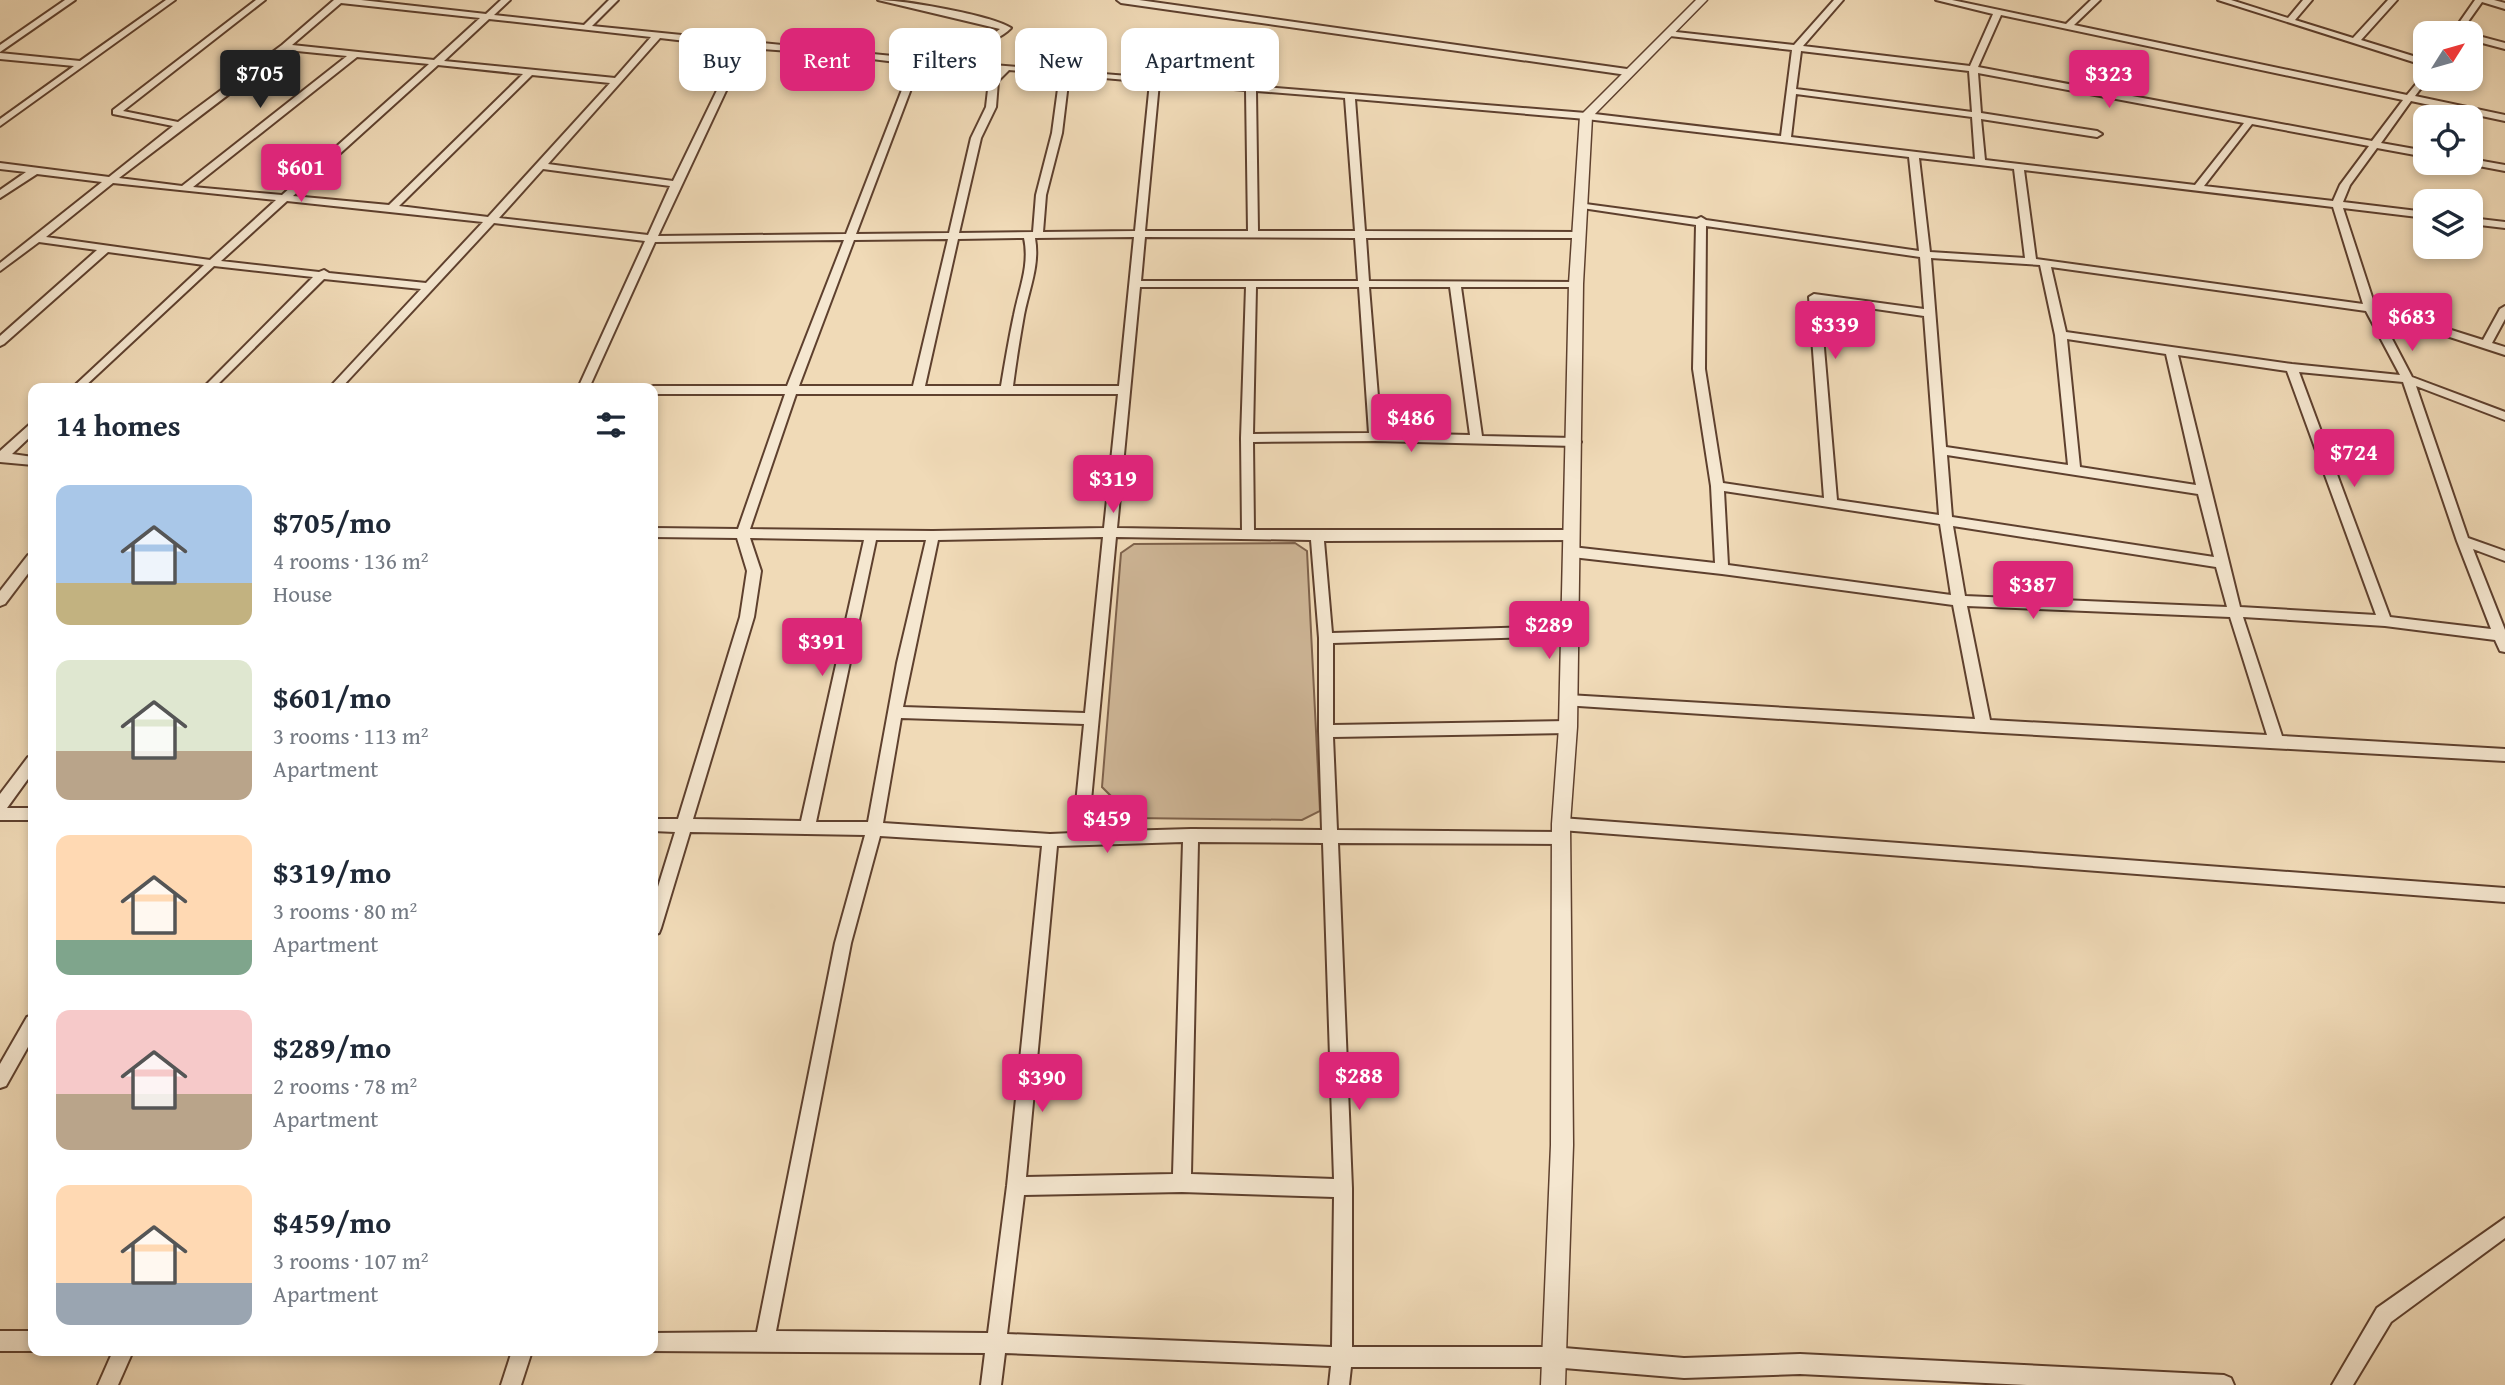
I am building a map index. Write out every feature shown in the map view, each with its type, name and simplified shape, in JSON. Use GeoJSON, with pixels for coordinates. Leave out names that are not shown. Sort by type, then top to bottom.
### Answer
{"type":"FeatureCollection","features":[{"type":"Feature","properties":{"kind":"street"},"geometry":{"type":"LineString","coordinates":[[0,49],[71,0]]}},
{"type":"Feature","properties":{"kind":"street"},"geometry":{"type":"LineString","coordinates":[[0,123],[171,0]]}},
{"type":"Feature","properties":{"kind":"street"},"geometry":{"type":"LineString","coordinates":[[180,125],[116,112],[261,0]]}},
{"type":"Feature","properties":{"kind":"street"},"geometry":{"type":"LineString","coordinates":[[0,268],[180,125],[285,47],[339,0],[380,2],[584,29],[679,38]]}},
{"type":"Feature","properties":{"kind":"street"},"geometry":{"type":"LineString","coordinates":[[82,383],[506,0]]}},
{"type":"Feature","properties":{"kind":"street"},"geometry":{"type":"LineString","coordinates":[[584,29],[614,0]]}},
{"type":"Feature","properties":{"kind":"street"},"geometry":{"type":"LineString","coordinates":[[883,0],[1007,28],[1001,32]]}},
{"type":"Feature","properties":{"kind":"street"},"geometry":{"type":"LineString","coordinates":[[1121,0],[1627,72]]}},
{"type":"Feature","properties":{"kind":"street"},"geometry":{"type":"LineString","coordinates":[[1553,1385],[1562,1145],[1561,831],[1568,727],[1576,284],[1586,116],[1627,72],[1671,33],[1702,0]]}},
{"type":"Feature","properties":{"kind":"street"},"geometry":{"type":"LineString","coordinates":[[1786,138],[1797,47],[1839,0]]}},
{"type":"Feature","properties":{"kind":"street"},"geometry":{"type":"LineString","coordinates":[[1940,0],[2505,118]]}},
{"type":"Feature","properties":{"kind":"street"},"geometry":{"type":"LineString","coordinates":[[2068,27],[2096,0]]}},
{"type":"Feature","properties":{"kind":"street"},"geometry":{"type":"LineString","coordinates":[[2222,0],[2413,59]]}},
{"type":"Feature","properties":{"kind":"street"},"geometry":{"type":"LineString","coordinates":[[2290,21],[2308,0]]}},
{"type":"Feature","properties":{"kind":"street"},"geometry":{"type":"LineString","coordinates":[[2355,41],[2393,0]]}},
{"type":"Feature","properties":{"kind":"street"},"geometry":{"type":"LineString","coordinates":[[2465,21],[2479,0]]}},
{"type":"Feature","properties":{"kind":"street"},"geometry":{"type":"LineString","coordinates":[[2485,0],[2505,6]]}},
{"type":"Feature","properties":{"kind":"street"},"geometry":{"type":"LineString","coordinates":[[1980,161],[1973,69],[1998,12]]}},
{"type":"Feature","properties":{"kind":"street"},"geometry":{"type":"LineString","coordinates":[[1671,33],[1973,69],[2413,152]]}},
{"type":"Feature","properties":{"kind":"street"},"geometry":{"type":"LineString","coordinates":[[340,383],[541,166],[657,36]]}},
{"type":"Feature","properties":{"kind":"street"},"geometry":{"type":"LineString","coordinates":[[2483,41],[2505,47]]}},
{"type":"Feature","properties":{"kind":"street"},"geometry":{"type":"LineString","coordinates":[[285,47],[618,81]]}},
{"type":"Feature","properties":{"kind":"street"},"geometry":{"type":"LineString","coordinates":[[766,47],[889,58]]}},
{"type":"Feature","properties":{"kind":"street"},"geometry":{"type":"LineString","coordinates":[[184,189],[355,54]]}},
{"type":"Feature","properties":{"kind":"street"},"geometry":{"type":"LineString","coordinates":[[0,56],[82,64]]}},
{"type":"Feature","properties":{"kind":"street"},"geometry":{"type":"LineString","coordinates":[[1001,67],[1015,68]]}},
{"type":"Feature","properties":{"kind":"street"},"geometry":{"type":"LineString","coordinates":[[918,390],[976,138],[991,107],[994,81],[1006,67]]}},
{"type":"Feature","properties":{"kind":"street"},"geometry":{"type":"LineString","coordinates":[[391,208],[530,72]]}},
{"type":"Feature","properties":{"kind":"street"},"geometry":{"type":"LineString","coordinates":[[586,383],[721,91]]}},
{"type":"Feature","properties":{"kind":"street"},"geometry":{"type":"LineString","coordinates":[[658,903],[747,617],[754,571],[742,534],[792,389],[906,91]]}},
{"type":"Feature","properties":{"kind":"street"},"geometry":{"type":"LineString","coordinates":[[1006,391],[1021,305],[1031,274],[1034,235],[1062,91]]}},
{"type":"Feature","properties":{"kind":"street"},"geometry":{"type":"LineString","coordinates":[[1080,837],[1154,91]]}},
{"type":"Feature","properties":{"kind":"street"},"geometry":{"type":"LineString","coordinates":[[1251,91],[1253,235]]}},
{"type":"Feature","properties":{"kind":"street"},"geometry":{"type":"LineString","coordinates":[[1276,91],[1586,116],[2413,213]]}},
{"type":"Feature","properties":{"kind":"street"},"geometry":{"type":"LineString","coordinates":[[1791,91],[1975,114],[2097,134]]}},
{"type":"Feature","properties":{"kind":"street"},"geometry":{"type":"LineString","coordinates":[[2415,91],[2345,185],[2337,204],[2370,309],[2408,379],[2463,541],[2503,639]]}},
{"type":"Feature","properties":{"kind":"street"},"geometry":{"type":"LineString","coordinates":[[1350,97],[1366,283],[1375,437]]}},
{"type":"Feature","properties":{"kind":"street"},"geometry":{"type":"LineString","coordinates":[[2198,187],[2250,121]]}},
{"type":"Feature","properties":{"kind":"street"},"geometry":{"type":"LineString","coordinates":[[1914,155],[1925,255],[1946,520],[1984,726]]}},
{"type":"Feature","properties":{"kind":"street"},"geometry":{"type":"LineString","coordinates":[[2483,164],[2505,168]]}},
{"type":"Feature","properties":{"kind":"street"},"geometry":{"type":"LineString","coordinates":[[0,166],[184,189],[391,208],[652,239],[1139,234],[1578,235]]}},
{"type":"Feature","properties":{"kind":"street"},"geometry":{"type":"LineString","coordinates":[[541,166],[676,184]]}},
{"type":"Feature","properties":{"kind":"street"},"geometry":{"type":"LineString","coordinates":[[2018,166],[2031,261]]}},
{"type":"Feature","properties":{"kind":"street"},"geometry":{"type":"LineString","coordinates":[[0,195],[34,171]]}},
{"type":"Feature","properties":{"kind":"street"},"geometry":{"type":"LineString","coordinates":[[1582,205],[1701,220],[1925,255],[2031,261],[2370,309],[2505,351]]}},
{"type":"Feature","properties":{"kind":"street"},"geometry":{"type":"LineString","coordinates":[[1701,220],[1699,369],[1717,486],[1722,569]]}},
{"type":"Feature","properties":{"kind":"street"},"geometry":{"type":"LineString","coordinates":[[2483,222],[2505,225]]}},
{"type":"Feature","properties":{"kind":"street"},"geometry":{"type":"LineString","coordinates":[[38,239],[212,263],[324,273],[429,287]]}},
{"type":"Feature","properties":{"kind":"street"},"geometry":{"type":"LineString","coordinates":[[0,342],[107,247]]}},
{"type":"Feature","properties":{"kind":"street"},"geometry":{"type":"LineString","coordinates":[[2045,263],[2061,335],[2074,469]]}},
{"type":"Feature","properties":{"kind":"street"},"geometry":{"type":"LineString","coordinates":[[213,383],[324,273]]}},
{"type":"Feature","properties":{"kind":"street"},"geometry":{"type":"LineString","coordinates":[[1135,284],[1576,284]]}},
{"type":"Feature","properties":{"kind":"street"},"geometry":{"type":"LineString","coordinates":[[1248,534],[1247,438],[1251,284]]}},
{"type":"Feature","properties":{"kind":"street"},"geometry":{"type":"LineString","coordinates":[[1455,284],[1476,439]]}},
{"type":"Feature","properties":{"kind":"street"},"geometry":{"type":"LineString","coordinates":[[1831,503],[1814,297],[1930,313]]}},
{"type":"Feature","properties":{"kind":"street"},"geometry":{"type":"LineString","coordinates":[[2486,344],[2505,309]]}},
{"type":"Feature","properties":{"kind":"street"},"geometry":{"type":"LineString","coordinates":[[2061,335],[2292,368],[2408,379],[2505,416]]}},
{"type":"Feature","properties":{"kind":"street"},"geometry":{"type":"LineString","coordinates":[[2171,349],[2203,490],[2251,671],[2277,743]]}},
{"type":"Feature","properties":{"kind":"street"},"geometry":{"type":"LineString","coordinates":[[2292,368],[2385,621]]}},
{"type":"Feature","properties":{"kind":"street"},"geometry":{"type":"LineString","coordinates":[[658,390],[1126,390]]}},
{"type":"Feature","properties":{"kind":"street"},"geometry":{"type":"LineString","coordinates":[[1,457],[28,433]]}},
{"type":"Feature","properties":{"kind":"street"},"geometry":{"type":"LineString","coordinates":[[1247,438],[1375,437],[1575,442]]}},
{"type":"Feature","properties":{"kind":"street"},"geometry":{"type":"LineString","coordinates":[[1940,450],[2203,490]]}},
{"type":"Feature","properties":{"kind":"street"},"geometry":{"type":"LineString","coordinates":[[1,457],[28,460]]}},
{"type":"Feature","properties":{"kind":"street"},"geometry":{"type":"LineString","coordinates":[[1717,486],[2223,563]]}},
{"type":"Feature","properties":{"kind":"street"},"geometry":{"type":"LineString","coordinates":[[658,532],[933,536],[1111,532],[1572,544],[1722,569],[1959,601],[2385,621],[2503,639]]}},
{"type":"Feature","properties":{"kind":"street"},"geometry":{"type":"LineString","coordinates":[[807,828],[871,535]]}},
{"type":"Feature","properties":{"kind":"street"},"geometry":{"type":"LineString","coordinates":[[765,1340],[844,943],[874,829],[895,712],[933,536]]}},
{"type":"Feature","properties":{"kind":"street"},"geometry":{"type":"LineString","coordinates":[[1317,536],[1326,638],[1326,730],[1343,1188],[1342,1357],[1339,1385]]}},
{"type":"Feature","properties":{"kind":"street"},"geometry":{"type":"LineString","coordinates":[[2463,541],[2505,556]]}},
{"type":"Feature","properties":{"kind":"street"},"geometry":{"type":"LineString","coordinates":[[0,601],[28,565]]}},
{"type":"Feature","properties":{"kind":"street"},"geometry":{"type":"LineString","coordinates":[[1326,638],[1569,631]]}},
{"type":"Feature","properties":{"kind":"street"},"geometry":{"type":"LineString","coordinates":[[1568,701],[2505,755]]}},
{"type":"Feature","properties":{"kind":"street"},"geometry":{"type":"LineString","coordinates":[[895,712],[1093,719]]}},
{"type":"Feature","properties":{"kind":"street"},"geometry":{"type":"LineString","coordinates":[[1326,730],[1568,727]]}},
{"type":"Feature","properties":{"kind":"street"},"geometry":{"type":"LineString","coordinates":[[0,806],[28,768]]}},
{"type":"Feature","properties":{"kind":"street"},"geometry":{"type":"LineString","coordinates":[[0,814],[28,814]]}},
{"type":"Feature","properties":{"kind":"street"},"geometry":{"type":"LineString","coordinates":[[658,825],[874,829],[1050,840],[1191,835],[1330,838],[1561,831],[2505,894]]}},
{"type":"Feature","properties":{"kind":"street"},"geometry":{"type":"LineString","coordinates":[[1182,1183],[1191,835]]}},
{"type":"Feature","properties":{"kind":"street"},"geometry":{"type":"LineString","coordinates":[[991,1385],[994,1343],[1016,1186],[1050,840]]}},
{"type":"Feature","properties":{"kind":"street"},"geometry":{"type":"LineString","coordinates":[[0,1080],[28,1032]]}},
{"type":"Feature","properties":{"kind":"street"},"geometry":{"type":"LineString","coordinates":[[1016,1186],[1182,1183],[1343,1188]]}},
{"type":"Feature","properties":{"kind":"street"},"geometry":{"type":"LineString","coordinates":[[2342,1385],[2384,1315],[2505,1227]]}},
{"type":"Feature","properties":{"kind":"street"},"geometry":{"type":"LineString","coordinates":[[658,1343],[765,1340],[994,1343],[1342,1357],[1552,1357],[1684,1368],[1800,1364],[2053,1381],[2224,1385]]}},
{"type":"Feature","properties":{"kind":"street"},"geometry":{"type":"LineString","coordinates":[[0,1341],[28,1341]]}},
{"type":"Feature","properties":{"kind":"street"},"geometry":{"type":"LineString","coordinates":[[107,1385],[121,1356]]}},
{"type":"Feature","properties":{"kind":"street"},"geometry":{"type":"LineString","coordinates":[[511,1385],[520,1356]]}},
{"type":"Feature","properties":{"kind":"shaded area"},"geometry":{"type":"Polygon","coordinates":[[[1295,543],[1307,551],[1320,811],[1302,820],[1133,818],[1102,787],[1121,553],[1134,544],[1295,543]]]}}]}
